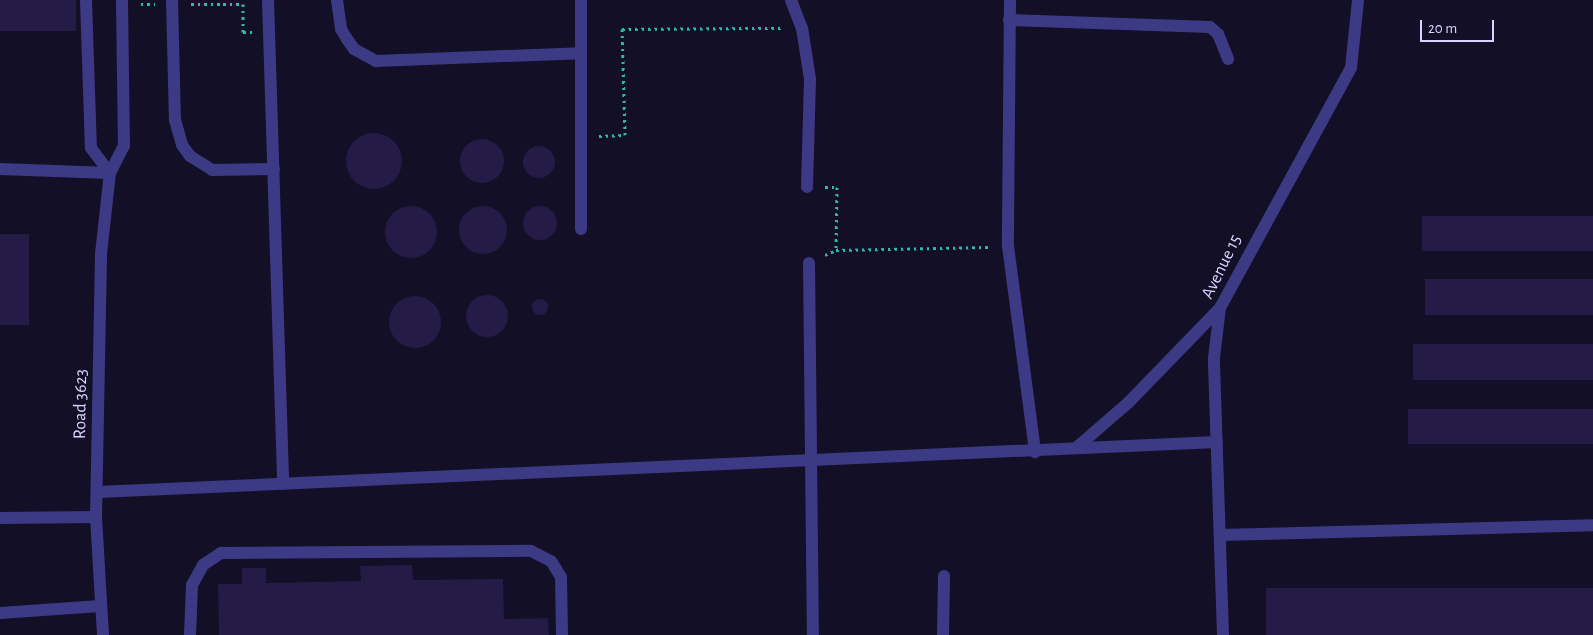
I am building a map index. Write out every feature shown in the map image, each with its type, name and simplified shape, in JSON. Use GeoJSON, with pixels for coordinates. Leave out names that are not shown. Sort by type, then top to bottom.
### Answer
{"type":"FeatureCollection","features":[{"type":"Feature","properties":{"kind":"street"},"geometry":{"type":"LineString","coordinates":[[86,0],[91,148],[110,173]]}},
{"type":"Feature","properties":{"kind":"street","name":"Road 3623"},"geometry":{"type":"LineString","coordinates":[[103,635],[96,517],[98,492],[101,254],[110,173],[124,146],[122,0]]}},
{"type":"Feature","properties":{"kind":"street"},"geometry":{"type":"LineString","coordinates":[[172,0],[175,120],[182,145],[190,156],[212,170],[274,169]]}},
{"type":"Feature","properties":{"kind":"street"},"geometry":{"type":"LineString","coordinates":[[268,0],[283,484]]}},
{"type":"Feature","properties":{"kind":"street"},"geometry":{"type":"LineString","coordinates":[[337,0],[346,39],[354,49],[376,61],[581,53]]}},
{"type":"Feature","properties":{"kind":"street"},"geometry":{"type":"LineString","coordinates":[[581,229],[582,0]]}},
{"type":"Feature","properties":{"kind":"street"},"geometry":{"type":"LineString","coordinates":[[791,0],[802,28],[810,79],[807,187]]}},
{"type":"Feature","properties":{"kind":"street"},"geometry":{"type":"LineString","coordinates":[[1010,0],[1008,246],[1035,452]]}},
{"type":"Feature","properties":{"kind":"street","name":"Avenue 15"},"geometry":{"type":"LineString","coordinates":[[1223,635],[1214,358],[1220,308],[1351,68],[1358,0]]}},
{"type":"Feature","properties":{"kind":"street"},"geometry":{"type":"LineString","coordinates":[[1009,20],[1210,27],[1218,34],[1228,59]]}},
{"type":"Feature","properties":{"kind":"street"},"geometry":{"type":"LineString","coordinates":[[0,169],[110,173]]}},
{"type":"Feature","properties":{"kind":"street"},"geometry":{"type":"LineString","coordinates":[[809,263],[813,635]]}},
{"type":"Feature","properties":{"kind":"street"},"geometry":{"type":"LineString","coordinates":[[1076,448],[1128,404],[1220,308]]}},
{"type":"Feature","properties":{"kind":"street"},"geometry":{"type":"LineString","coordinates":[[98,492],[812,460],[1035,452],[1076,448],[1217,442]]}},
{"type":"Feature","properties":{"kind":"street"},"geometry":{"type":"LineString","coordinates":[[0,518],[96,517]]}},
{"type":"Feature","properties":{"kind":"street"},"geometry":{"type":"LineString","coordinates":[[1220,536],[1593,525]]}},
{"type":"Feature","properties":{"kind":"street"},"geometry":{"type":"LineString","coordinates":[[190,635],[192,585],[203,565],[221,553],[522,551],[531,551],[551,561],[560,577],[562,635]]}},
{"type":"Feature","properties":{"kind":"street"},"geometry":{"type":"LineString","coordinates":[[943,635],[944,576]]}},
{"type":"Feature","properties":{"kind":"street"},"geometry":{"type":"LineString","coordinates":[[0,613],[100,606]]}},
{"type":"Feature","properties":{"kind":"path"},"geometry":{"type":"LineString","coordinates":[[581,136],[625,135],[622,29],[802,28]]}},
{"type":"Feature","properties":{"kind":"path"},"geometry":{"type":"LineString","coordinates":[[807,187],[837,187],[836,250]]}},
{"type":"Feature","properties":{"kind":"path"},"geometry":{"type":"LineString","coordinates":[[809,263],[836,250],[1008,246]]}},
{"type":"Feature","properties":{"kind":"building"},"geometry":{"type":"Polygon","coordinates":[[[0,0],[76,0],[76,31],[0,31],[0,0]]]}},
{"type":"Feature","properties":{"kind":"building"},"geometry":{"type":"Polygon","coordinates":[[[374,133],[385,135],[394,141],[400,150],[402,161],[400,172],[394,181],[385,187],[374,189],[363,187],[354,181],[348,172],[346,161],[348,150],[354,141],[363,135],[374,133]]]}},
{"type":"Feature","properties":{"kind":"building"},"geometry":{"type":"Polygon","coordinates":[[[486,139],[498,145],[503,152],[503,170],[498,177],[491,182],[478,183],[470,180],[463,173],[460,157],[463,149],[470,142],[486,139]]]}},
{"type":"Feature","properties":{"kind":"building"},"geometry":{"type":"Polygon","coordinates":[[[539,146],[551,150],[555,162],[551,174],[539,178],[527,174],[523,162],[527,150],[539,146]]]}},
{"type":"Feature","properties":{"kind":"building"},"geometry":{"type":"Polygon","coordinates":[[[411,206],[421,208],[429,214],[435,222],[437,232],[435,242],[429,250],[421,256],[411,258],[401,256],[393,250],[387,242],[385,232],[387,222],[393,214],[401,208],[411,206]]]}},
{"type":"Feature","properties":{"kind":"building"},"geometry":{"type":"Polygon","coordinates":[[[483,206],[492,208],[500,213],[505,221],[507,230],[505,239],[500,247],[492,252],[483,254],[474,252],[466,247],[461,239],[459,230],[461,221],[466,213],[474,208],[483,206]]]}},
{"type":"Feature","properties":{"kind":"building"},"geometry":{"type":"Polygon","coordinates":[[[540,206],[552,211],[557,223],[552,235],[540,240],[528,235],[523,223],[528,211],[540,206]]]}},
{"type":"Feature","properties":{"kind":"building"},"geometry":{"type":"Polygon","coordinates":[[[1422,216],[1593,216],[1593,251],[1422,251],[1422,216]]]}},
{"type":"Feature","properties":{"kind":"building"},"geometry":{"type":"Polygon","coordinates":[[[0,234],[29,234],[29,325],[0,325],[0,234]]]}},
{"type":"Feature","properties":{"kind":"building"},"geometry":{"type":"Polygon","coordinates":[[[1425,279],[1593,279],[1593,315],[1425,315],[1425,279]]]}},
{"type":"Feature","properties":{"kind":"building"},"geometry":{"type":"Polygon","coordinates":[[[487,295],[502,301],[508,316],[502,331],[487,337],[472,331],[466,316],[472,301],[487,295]]]}},
{"type":"Feature","properties":{"kind":"building"},"geometry":{"type":"Polygon","coordinates":[[[410,296],[420,296],[434,303],[441,317],[441,327],[434,341],[420,348],[410,348],[400,344],[393,337],[389,327],[389,317],[393,307],[400,300],[410,296]]]}},
{"type":"Feature","properties":{"kind":"building"},"geometry":{"type":"Polygon","coordinates":[[[540,299],[548,307],[540,315],[532,307],[540,299]]]}},
{"type":"Feature","properties":{"kind":"building"},"geometry":{"type":"Polygon","coordinates":[[[1413,344],[1593,344],[1593,380],[1413,380],[1413,344]]]}},
{"type":"Feature","properties":{"kind":"building"},"geometry":{"type":"Polygon","coordinates":[[[1408,409],[1593,409],[1593,444],[1408,444],[1408,409]]]}},
{"type":"Feature","properties":{"kind":"building"},"geometry":{"type":"Polygon","coordinates":[[[412,565],[413,580],[503,579],[504,619],[548,618],[549,635],[219,635],[218,584],[242,584],[242,568],[266,568],[266,583],[361,581],[360,566],[412,565]]]}},
{"type":"Feature","properties":{"kind":"building"},"geometry":{"type":"Polygon","coordinates":[[[1266,588],[1593,588],[1593,635],[1266,635],[1266,588]]]}}]}
